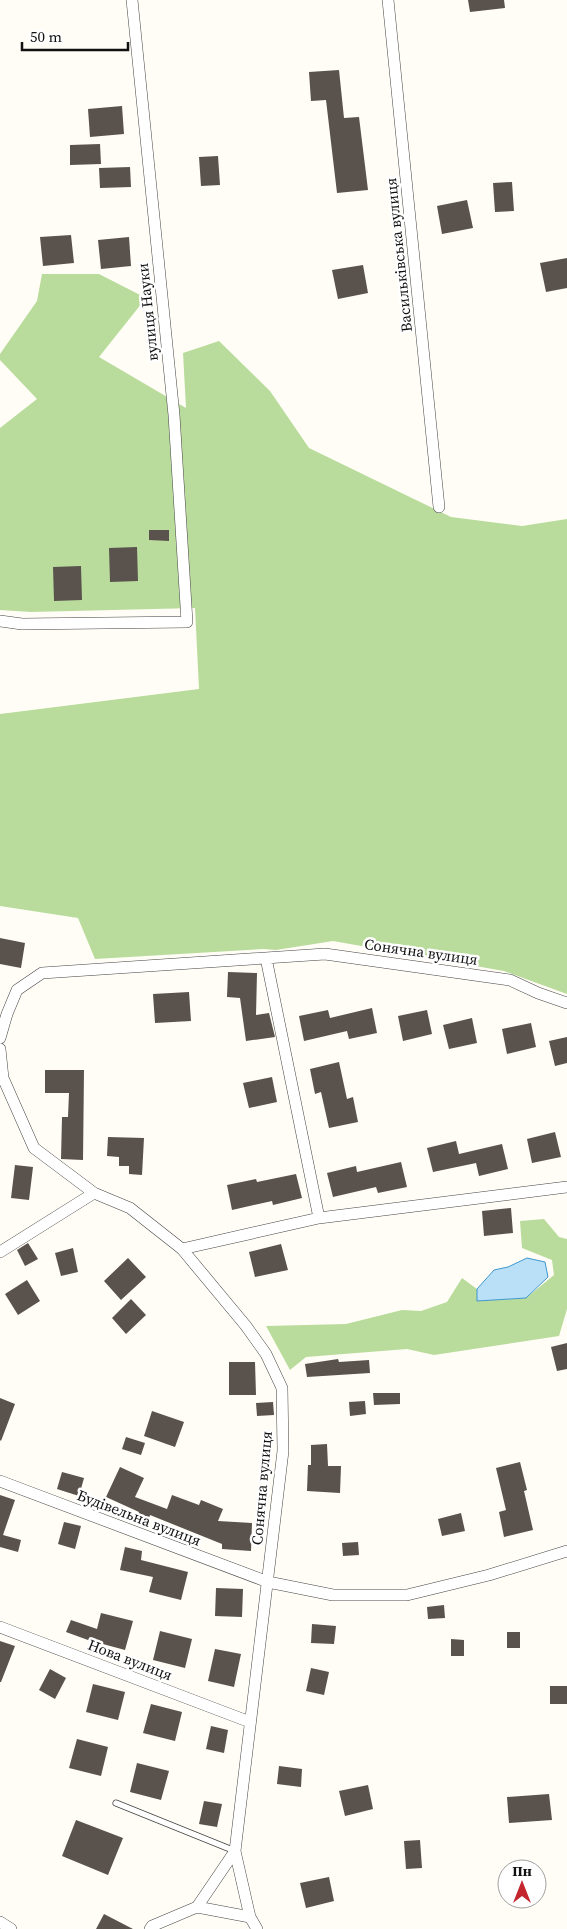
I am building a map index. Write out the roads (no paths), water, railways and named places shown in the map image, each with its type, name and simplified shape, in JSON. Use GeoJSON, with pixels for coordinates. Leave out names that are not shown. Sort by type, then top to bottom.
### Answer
{"type":"FeatureCollection","features":[{"type":"Feature","properties":{"kind":"street","name":"вулиця Науки"},"geometry":{"type":"LineString","coordinates":[[0,621],[22,624],[187,622],[174,415],[132,0]]}},
{"type":"Feature","properties":{"kind":"street","name":"Васильківська вулиця"},"geometry":{"type":"LineString","coordinates":[[388,0],[439,507]]}},
{"type":"Feature","properties":{"kind":"street","name":"Сонячна вулиця"},"geometry":{"type":"LineString","coordinates":[[0,1038],[17,990],[42,973],[325,954],[510,980],[538,993],[567,1003]]}},
{"type":"Feature","properties":{"kind":"street"},"geometry":{"type":"LineString","coordinates":[[266,958],[318,1218]]}},
{"type":"Feature","properties":{"kind":"street","name":"Сонячна вулиця"},"geometry":{"type":"LineString","coordinates":[[0,1049],[4,1078],[34,1148],[94,1193],[130,1208],[182,1249],[251,1333],[266,1354],[282,1388],[283,1452],[235,1852],[250,1917],[257,1929]]}},
{"type":"Feature","properties":{"kind":"street"},"geometry":{"type":"LineString","coordinates":[[182,1249],[318,1218],[567,1187]]}},
{"type":"Feature","properties":{"kind":"street"},"geometry":{"type":"LineString","coordinates":[[0,1252],[94,1193]]}},
{"type":"Feature","properties":{"kind":"street","name":"Будівельна вулиця"},"geometry":{"type":"LineString","coordinates":[[0,1481],[268,1582]]}},
{"type":"Feature","properties":{"kind":"street"},"geometry":{"type":"LineString","coordinates":[[268,1582],[333,1595],[407,1594],[489,1575],[567,1551]]}},
{"type":"Feature","properties":{"kind":"street","name":"Нова вулиця"},"geometry":{"type":"LineString","coordinates":[[0,1627],[250,1722]]}},
{"type":"Feature","properties":{"kind":"street"},"geometry":{"type":"LineString","coordinates":[[150,1929],[152,1926],[197,1907],[235,1852]]}},
{"type":"Feature","properties":{"kind":"street"},"geometry":{"type":"LineString","coordinates":[[197,1907],[250,1917]]}},
{"type":"Feature","properties":{"kind":"street"},"geometry":{"type":"LineString","coordinates":[[0,1922],[11,1929]]}},
{"type":"Feature","properties":{"kind":"lane"},"geometry":{"type":"LineString","coordinates":[[116,1804],[235,1852]]}},
{"type":"Feature","properties":{"kind":"water"},"geometry":{"type":"Polygon","coordinates":[[[527,1258],[545,1262],[548,1277],[526,1298],[477,1301],[477,1289],[494,1270],[508,1267],[527,1258]]]}}]}
